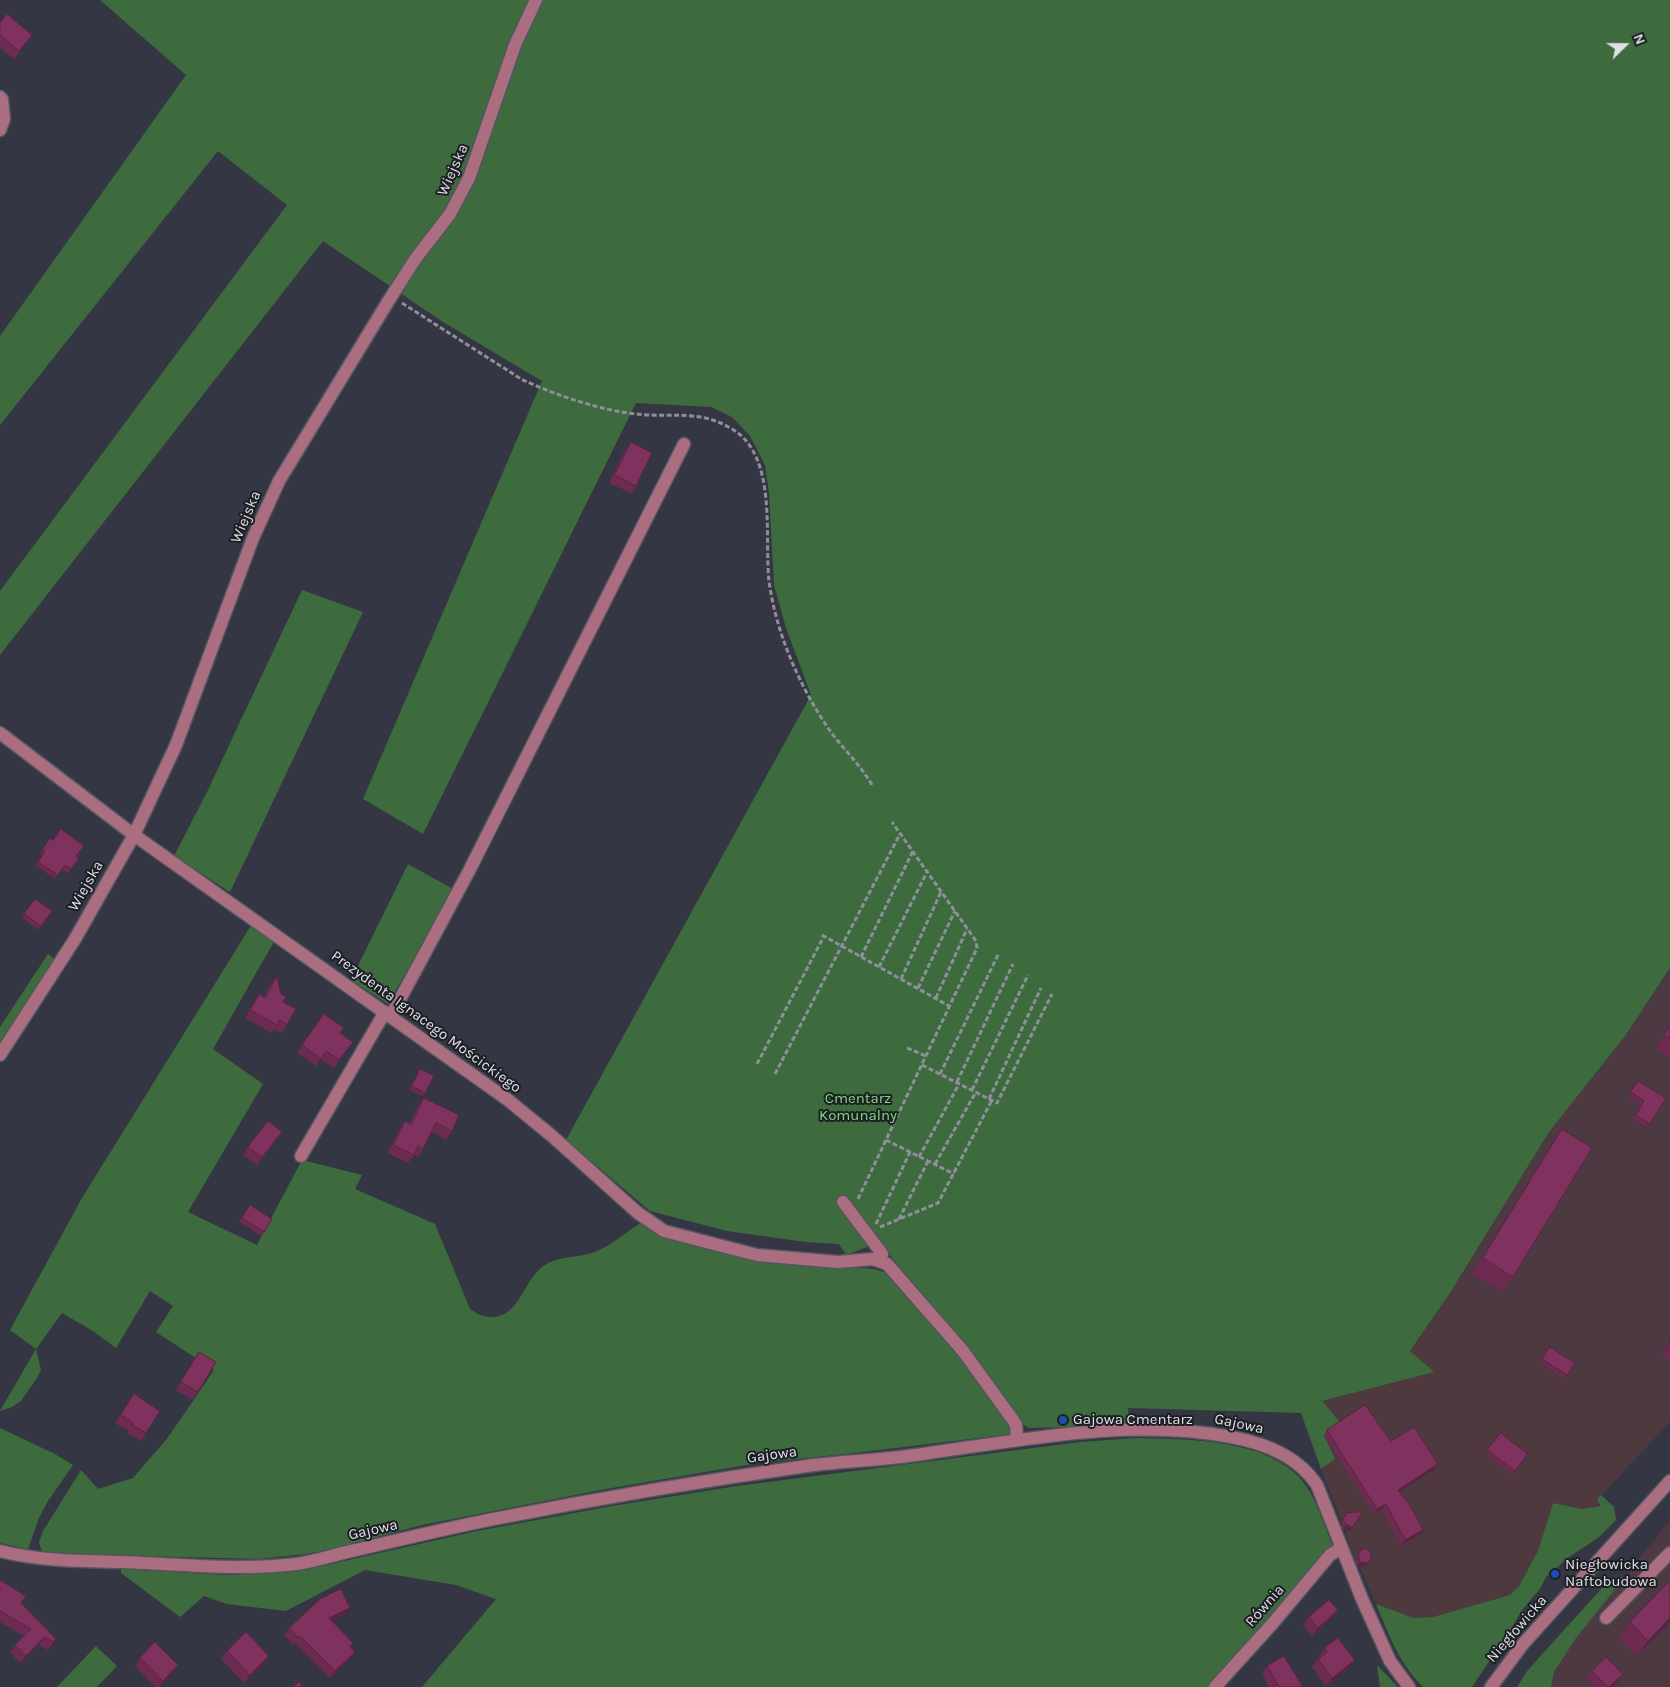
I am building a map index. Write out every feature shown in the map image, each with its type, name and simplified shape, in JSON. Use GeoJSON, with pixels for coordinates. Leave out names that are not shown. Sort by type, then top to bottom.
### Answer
{"type":"FeatureCollection","features":[{"type":"Feature","properties":{"kind":"street","name":"Wiejska"},"geometry":{"type":"LineString","coordinates":[[0,1055],[75,939],[134,835],[176,745],[253,538],[279,482],[391,296],[416,258],[450,214],[469,178],[515,45],[536,0]]}},
{"type":"Feature","properties":{"kind":"street"},"geometry":{"type":"LineString","coordinates":[[0,130],[4,119],[1,98]]}},
{"type":"Feature","properties":{"kind":"street"},"geometry":{"type":"LineString","coordinates":[[301,1156],[388,1014],[469,871],[684,444]]}},
{"type":"Feature","properties":{"kind":"street","name":"Prezydenta Ignacego Mościckiego"},"geometry":{"type":"LineString","coordinates":[[0,733],[134,835],[513,1104],[650,1223],[664,1231],[757,1255],[838,1262],[868,1259],[880,1260]]}},
{"type":"Feature","properties":{"kind":"street"},"geometry":{"type":"LineString","coordinates":[[843,1202],[880,1251],[882,1256],[880,1260],[892,1268],[964,1351],[1013,1420],[1016,1425],[1018,1440]]}},
{"type":"Feature","properties":{"kind":"street","name":"Gajowa"},"geometry":{"type":"LineString","coordinates":[[0,1551],[60,1561],[219,1567],[298,1564],[492,1519],[665,1488],[819,1465],[912,1456],[1018,1440],[1090,1433],[1173,1430],[1229,1436],[1258,1444],[1289,1458],[1306,1471],[1317,1485],[1341,1548],[1390,1661],[1409,1687]]}},
{"type":"Feature","properties":{"kind":"street","name":"Niegłowicka"},"geometry":{"type":"LineString","coordinates":[[1491,1687],[1523,1644],[1670,1481]]}},
{"type":"Feature","properties":{"kind":"street","name":"Równia"},"geometry":{"type":"LineString","coordinates":[[1214,1687],[1273,1623],[1330,1555],[1341,1548]]}},
{"type":"Feature","properties":{"kind":"street"},"geometry":{"type":"LineString","coordinates":[[1606,1618],[1670,1553]]}},
{"type":"Feature","properties":{"kind":"path"},"geometry":{"type":"LineString","coordinates":[[391,296],[533,385],[624,412],[699,416],[723,424],[743,437],[758,462],[764,481],[770,582],[782,634],[797,675],[807,695],[830,729],[872,785]]}},
{"type":"Feature","properties":{"kind":"path"},"geometry":{"type":"LineString","coordinates":[[852,1214],[977,948],[976,941],[892,822]]}},
{"type":"Feature","properties":{"kind":"path"},"geometry":{"type":"LineString","coordinates":[[775,1074],[900,834]]}},
{"type":"Feature","properties":{"kind":"path"},"geometry":{"type":"LineString","coordinates":[[861,957],[912,851]]}},
{"type":"Feature","properties":{"kind":"path"},"geometry":{"type":"LineString","coordinates":[[879,967],[928,872]]}},
{"type":"Feature","properties":{"kind":"path"},"geometry":{"type":"LineString","coordinates":[[902,979],[941,892]]}},
{"type":"Feature","properties":{"kind":"path"},"geometry":{"type":"LineString","coordinates":[[918,988],[955,911]]}},
{"type":"Feature","properties":{"kind":"path"},"geometry":{"type":"LineString","coordinates":[[936,998],[967,929]]}},
{"type":"Feature","properties":{"kind":"path"},"geometry":{"type":"LineString","coordinates":[[756,1064],[823,935],[949,1006]]}},
{"type":"Feature","properties":{"kind":"path"},"geometry":{"type":"LineString","coordinates":[[940,1074],[999,953]]}},
{"type":"Feature","properties":{"kind":"path"},"geometry":{"type":"LineString","coordinates":[[919,1156],[958,1083],[1013,964]]}},
{"type":"Feature","properties":{"kind":"path"},"geometry":{"type":"LineString","coordinates":[[935,1164],[974,1091],[1028,975]]}},
{"type":"Feature","properties":{"kind":"path"},"geometry":{"type":"LineString","coordinates":[[910,1152],[873,1230],[938,1203],[991,1099],[1041,988]]}},
{"type":"Feature","properties":{"kind":"path"},"geometry":{"type":"LineString","coordinates":[[922,1065],[997,1103],[1052,994]]}},
{"type":"Feature","properties":{"kind":"path"},"geometry":{"type":"LineString","coordinates":[[907,1048],[926,1056]]}},
{"type":"Feature","properties":{"kind":"path"},"geometry":{"type":"LineString","coordinates":[[886,1140],[954,1174]]}},
{"type":"Feature","properties":{"kind":"path"},"geometry":{"type":"LineString","coordinates":[[899,1220],[928,1161]]}},
{"type":"Feature","properties":{"kind":"shaded area"},"geometry":{"type":"Polygon","coordinates":[[[1670,969],[1670,1423],[1450,1293],[1549,1132],[1625,1036],[1670,969]]]}},
{"type":"Feature","properties":{"kind":"shaded area"},"geometry":{"type":"Polygon","coordinates":[[[1450,1293],[1669,1423],[1598,1499],[1601,1506],[1582,1509],[1553,1503],[1538,1551],[1519,1586],[1510,1595],[1433,1617],[1414,1618],[1376,1604],[1360,1567],[1356,1564],[1321,1469],[1334,1459],[1324,1435],[1322,1401],[1433,1372],[1410,1352],[1450,1293]]]}},
{"type":"Feature","properties":{"kind":"shaded area"},"geometry":{"type":"Polygon","coordinates":[[[1670,1520],[1670,1687],[1551,1687],[1554,1672],[1576,1638],[1670,1520]]]}},
{"type":"Feature","properties":{"kind":"green space","name":"Cmentarz Komunalny"},"geometry":{"type":"Polygon","coordinates":[[[100,0],[1670,0],[1670,968],[1625,1036],[1549,1132],[1450,1293],[1410,1351],[1434,1372],[1322,1401],[1340,1422],[1324,1435],[1335,1459],[1321,1469],[1301,1413],[1128,1408],[1130,1422],[1075,1427],[1029,1428],[1020,1423],[880,1242],[846,1255],[839,1244],[806,1242],[727,1231],[650,1211],[566,1140],[811,695],[786,628],[774,585],[769,492],[765,465],[750,436],[732,417],[711,407],[636,403],[423,834],[363,799],[542,381],[443,322],[323,241],[0,655],[0,591],[287,205],[218,151],[0,425],[0,336],[186,75],[100,0]]]}},
{"type":"Feature","properties":{"kind":"green space"},"geometry":{"type":"Polygon","coordinates":[[[302,590],[363,612],[230,892],[174,856],[207,792],[302,590]]]}},
{"type":"Feature","properties":{"kind":"green space"},"geometry":{"type":"Polygon","coordinates":[[[408,864],[453,889],[388,1004],[351,980],[408,864]]]}},
{"type":"Feature","properties":{"kind":"green space"},"geometry":{"type":"Polygon","coordinates":[[[252,924],[276,938],[213,1049],[263,1084],[188,1212],[257,1245],[302,1160],[362,1175],[355,1189],[435,1224],[470,1309],[489,1317],[502,1315],[514,1306],[531,1279],[547,1264],[559,1259],[586,1255],[599,1250],[642,1222],[693,1244],[747,1259],[874,1269],[884,1272],[890,1277],[945,1335],[1008,1423],[1011,1434],[758,1463],[606,1489],[422,1525],[332,1549],[305,1554],[258,1559],[42,1553],[39,1542],[43,1531],[81,1470],[98,1489],[133,1478],[166,1440],[214,1370],[156,1332],[173,1306],[150,1291],[116,1348],[93,1331],[62,1313],[36,1349],[10,1330],[82,1198],[252,924]]]}},
{"type":"Feature","properties":{"kind":"green space"},"geometry":{"type":"Polygon","coordinates":[[[48,954],[56,960],[0,1049],[0,1027],[48,954]]]}},
{"type":"Feature","properties":{"kind":"green space"},"geometry":{"type":"Polygon","coordinates":[[[36,1349],[41,1370],[37,1378],[21,1401],[12,1407],[0,1411],[36,1349]]]}},
{"type":"Feature","properties":{"kind":"green space"},"geometry":{"type":"Polygon","coordinates":[[[0,1428],[55,1454],[73,1465],[48,1501],[39,1518],[28,1549],[0,1543],[0,1428]]]}},
{"type":"Feature","properties":{"kind":"green space"},"geometry":{"type":"Polygon","coordinates":[[[1136,1438],[1199,1441],[1245,1448],[1284,1464],[1299,1477],[1310,1492],[1333,1546],[1207,1687],[422,1687],[496,1599],[456,1585],[365,1570],[286,1611],[227,1604],[204,1596],[180,1617],[121,1573],[121,1569],[227,1575],[300,1571],[477,1531],[612,1506],[737,1486],[1080,1442],[1136,1438]]]}},
{"type":"Feature","properties":{"kind":"green space"},"geometry":{"type":"Polygon","coordinates":[[[1601,1495],[1614,1507],[1616,1520],[1598,1538],[1569,1557],[1546,1577],[1540,1589],[1522,1610],[1503,1643],[1472,1687],[1423,1687],[1401,1658],[1390,1638],[1376,1604],[1414,1618],[1433,1617],[1510,1595],[1519,1586],[1538,1551],[1553,1503],[1582,1509],[1601,1506],[1597,1499],[1601,1495]]]}},
{"type":"Feature","properties":{"kind":"green space"},"geometry":{"type":"Polygon","coordinates":[[[1612,1577],[1625,1577],[1576,1638],[1554,1672],[1551,1687],[1517,1687],[1528,1670],[1612,1577]]]}},
{"type":"Feature","properties":{"kind":"green space"},"geometry":{"type":"Polygon","coordinates":[[[96,1646],[117,1666],[97,1687],[57,1687],[96,1646]]]}},
{"type":"Feature","properties":{"kind":"green space"},"geometry":{"type":"Polygon","coordinates":[[[1377,1665],[1398,1687],[1380,1687],[1377,1665]]]}},
{"type":"Feature","properties":{"kind":"building"},"geometry":{"type":"Polygon","coordinates":[[[7,14],[32,35],[19,51],[0,35],[0,23],[7,14]]]}},
{"type":"Feature","properties":{"kind":"building"},"geometry":{"type":"Polygon","coordinates":[[[631,442],[652,453],[636,486],[615,475],[631,442]]]}},
{"type":"Feature","properties":{"kind":"building"},"geometry":{"type":"Polygon","coordinates":[[[61,829],[84,846],[76,856],[79,858],[71,869],[65,865],[58,875],[38,862],[45,851],[42,850],[50,838],[53,840],[61,829]]]}},
{"type":"Feature","properties":{"kind":"building"},"geometry":{"type":"Polygon","coordinates":[[[35,899],[52,911],[41,926],[24,914],[35,899]]]}},
{"type":"Feature","properties":{"kind":"building"},"geometry":{"type":"Polygon","coordinates":[[[277,976],[281,994],[286,996],[283,1002],[296,1009],[287,1025],[280,1020],[277,1025],[250,1010],[259,994],[265,998],[277,976]]]}},
{"type":"Feature","properties":{"kind":"building"},"geometry":{"type":"Polygon","coordinates":[[[324,1014],[344,1028],[340,1033],[353,1042],[339,1060],[326,1051],[321,1059],[302,1045],[324,1014]]]}},
{"type":"Feature","properties":{"kind":"building"},"geometry":{"type":"Polygon","coordinates":[[[1670,1027],[1670,1039],[1664,1035],[1670,1027]]]}},
{"type":"Feature","properties":{"kind":"building"},"geometry":{"type":"Polygon","coordinates":[[[420,1069],[434,1076],[425,1093],[412,1086],[420,1069]]]}},
{"type":"Feature","properties":{"kind":"building"},"geometry":{"type":"Polygon","coordinates":[[[1638,1081],[1666,1098],[1650,1124],[1636,1115],[1644,1101],[1631,1092],[1638,1081]]]}},
{"type":"Feature","properties":{"kind":"building"},"geometry":{"type":"Polygon","coordinates":[[[424,1098],[459,1115],[452,1131],[436,1123],[423,1149],[418,1146],[414,1155],[393,1145],[405,1121],[411,1124],[424,1098]]]}},
{"type":"Feature","properties":{"kind":"building"},"geometry":{"type":"Polygon","coordinates":[[[268,1121],[282,1132],[262,1157],[248,1147],[268,1121]]]}},
{"type":"Feature","properties":{"kind":"building"},"geometry":{"type":"Polygon","coordinates":[[[1562,1129],[1592,1148],[1513,1277],[1483,1258],[1562,1129]]]}},
{"type":"Feature","properties":{"kind":"building"},"geometry":{"type":"Polygon","coordinates":[[[250,1205],[272,1219],[264,1232],[242,1218],[250,1205]]]}},
{"type":"Feature","properties":{"kind":"building"},"geometry":{"type":"Polygon","coordinates":[[[1550,1347],[1575,1363],[1567,1375],[1542,1359],[1550,1347]]]}},
{"type":"Feature","properties":{"kind":"building"},"geometry":{"type":"Polygon","coordinates":[[[199,1352],[216,1362],[198,1392],[181,1382],[199,1352]]]}},
{"type":"Feature","properties":{"kind":"building"},"geometry":{"type":"Polygon","coordinates":[[[134,1394],[160,1411],[146,1433],[132,1425],[133,1423],[121,1415],[134,1394]]]}},
{"type":"Feature","properties":{"kind":"building"},"geometry":{"type":"Polygon","coordinates":[[[1365,1405],[1391,1441],[1414,1427],[1438,1464],[1398,1490],[1411,1507],[1423,1530],[1405,1540],[1386,1504],[1377,1509],[1327,1430],[1365,1405]]]}},
{"type":"Feature","properties":{"kind":"building"},"geometry":{"type":"Polygon","coordinates":[[[1501,1433],[1528,1454],[1515,1471],[1487,1450],[1501,1433]]]}},
{"type":"Feature","properties":{"kind":"building"},"geometry":{"type":"Polygon","coordinates":[[[1362,1512],[1353,1527],[1346,1525],[1343,1519],[1347,1513],[1362,1512]]]}},
{"type":"Feature","properties":{"kind":"building"},"geometry":{"type":"Polygon","coordinates":[[[1362,1549],[1368,1549],[1371,1553],[1371,1560],[1367,1563],[1360,1562],[1358,1555],[1362,1549]]]}},
{"type":"Feature","properties":{"kind":"building"},"geometry":{"type":"Polygon","coordinates":[[[0,1580],[26,1596],[21,1603],[56,1639],[54,1642],[44,1637],[26,1656],[15,1645],[31,1629],[0,1611],[0,1580]]]}},
{"type":"Feature","properties":{"kind":"building"},"geometry":{"type":"Polygon","coordinates":[[[1670,1581],[1670,1618],[1648,1641],[1630,1622],[1670,1581]]]}},
{"type":"Feature","properties":{"kind":"building"},"geometry":{"type":"Polygon","coordinates":[[[341,1589],[350,1608],[329,1618],[353,1643],[350,1646],[355,1652],[335,1671],[300,1636],[298,1638],[289,1628],[320,1599],[341,1589]]]}},
{"type":"Feature","properties":{"kind":"building"},"geometry":{"type":"Polygon","coordinates":[[[1329,1600],[1338,1610],[1318,1628],[1309,1617],[1329,1600]]]}},
{"type":"Feature","properties":{"kind":"building"},"geometry":{"type":"Polygon","coordinates":[[[246,1632],[269,1656],[250,1675],[227,1651],[246,1632]]]}},
{"type":"Feature","properties":{"kind":"building"},"geometry":{"type":"Polygon","coordinates":[[[1338,1638],[1355,1660],[1332,1678],[1318,1659],[1327,1652],[1325,1648],[1338,1638]]]}},
{"type":"Feature","properties":{"kind":"building"},"geometry":{"type":"Polygon","coordinates":[[[155,1642],[178,1665],[163,1681],[140,1658],[155,1642]]]}},
{"type":"Feature","properties":{"kind":"building"},"geometry":{"type":"Polygon","coordinates":[[[1284,1656],[1303,1687],[1279,1687],[1267,1666],[1284,1656]]]}},
{"type":"Feature","properties":{"kind":"building"},"geometry":{"type":"Polygon","coordinates":[[[1606,1657],[1623,1674],[1609,1687],[1592,1671],[1606,1657]]]}},
{"type":"Feature","properties":{"kind":"building"},"geometry":{"type":"Polygon","coordinates":[[[299,1682],[303,1687],[293,1687],[299,1682]]]}},
{"type":"Feature","properties":{"kind":"place","name":"Gajowa Cmentarz"},"geometry":{"type":"Point","coordinates":[1063,1420]}},
{"type":"Feature","properties":{"kind":"place","name":"Niegłowicka Naftobudowa"},"geometry":{"type":"Point","coordinates":[1555,1574]}}]}
